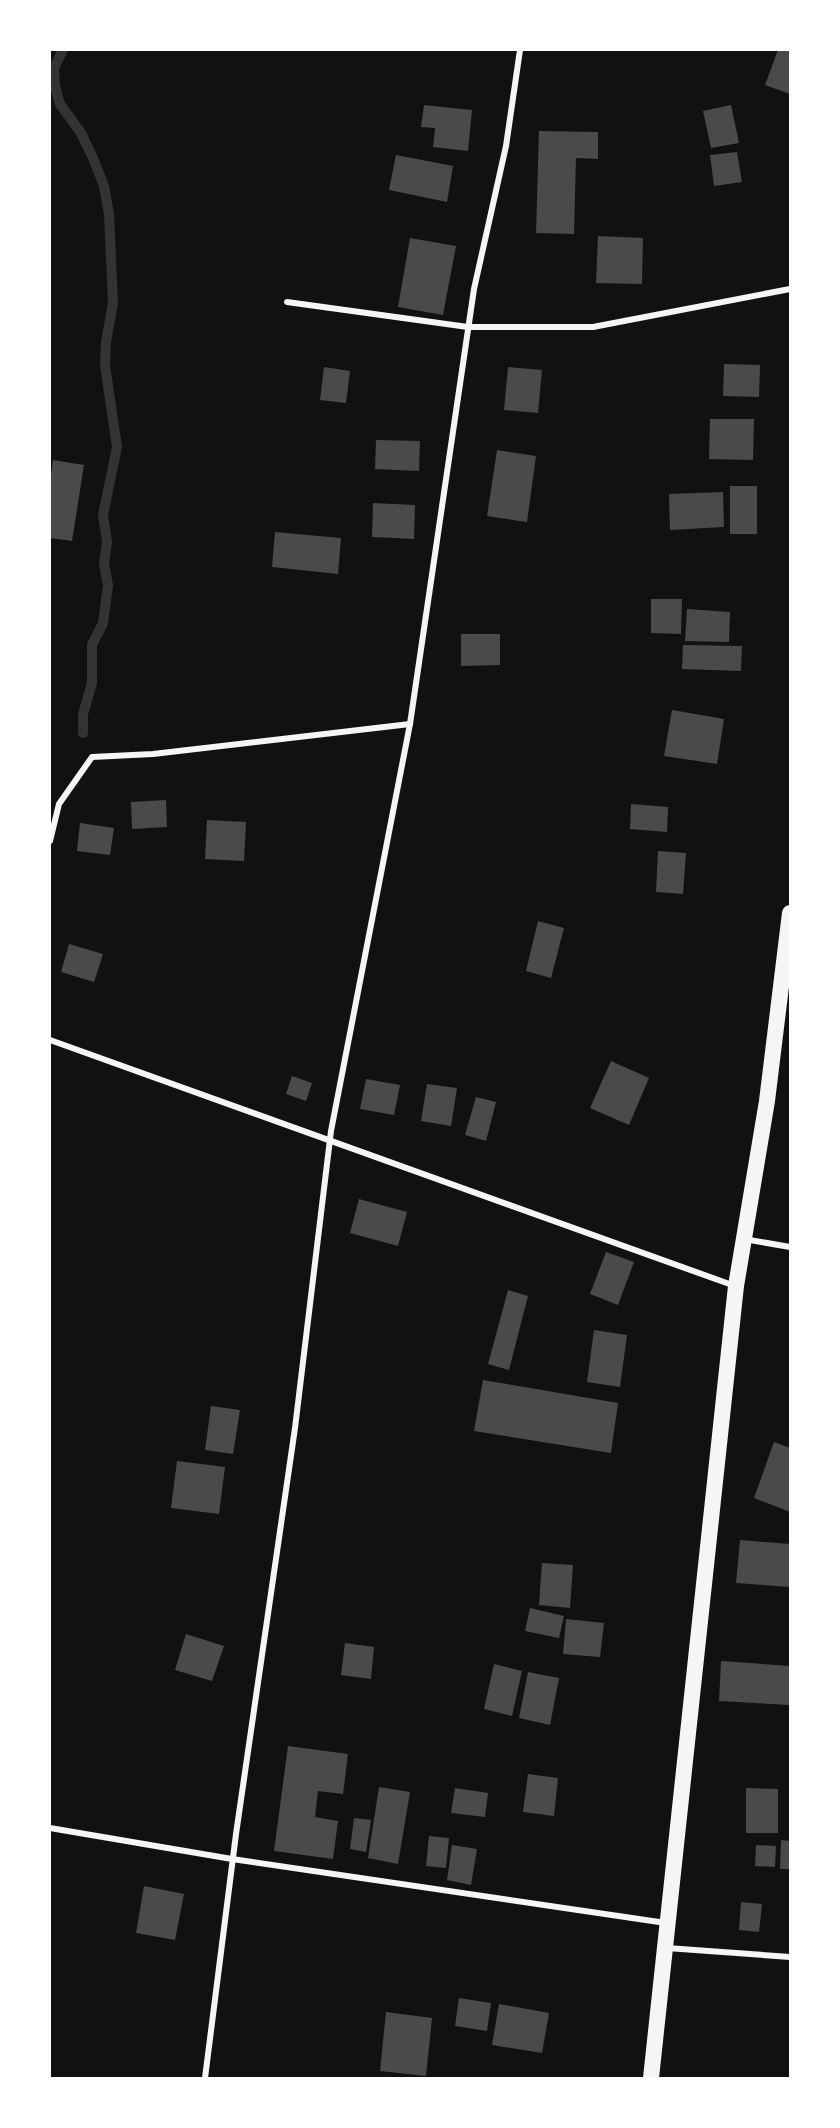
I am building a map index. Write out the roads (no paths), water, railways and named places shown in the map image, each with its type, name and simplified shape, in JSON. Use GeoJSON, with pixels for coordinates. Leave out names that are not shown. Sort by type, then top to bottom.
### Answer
{"type":"FeatureCollection","features":[{"type":"Feature","properties":{"kind":"highway"},"geometry":{"type":"LineString","coordinates":[[651,2079],[736,1287],[767,1101],[790,913]]}},
{"type":"Feature","properties":{"kind":"street"},"geometry":{"type":"LineString","coordinates":[[205,2079],[232,1859],[295,1428],[330,1141],[410,724],[474,289],[506,146],[520,50]]}},
{"type":"Feature","properties":{"kind":"street"},"geometry":{"type":"LineString","coordinates":[[287,302],[468,327],[593,327],[790,289]]}},
{"type":"Feature","properties":{"kind":"street"},"geometry":{"type":"LineString","coordinates":[[50,842],[59,804],[92,757],[153,753],[410,724]]}},
{"type":"Feature","properties":{"kind":"street"},"geometry":{"type":"LineString","coordinates":[[50,1040],[736,1287]]}},
{"type":"Feature","properties":{"kind":"street"},"geometry":{"type":"LineString","coordinates":[[743,1239],[790,1247]]}},
{"type":"Feature","properties":{"kind":"street"},"geometry":{"type":"LineString","coordinates":[[50,1828],[232,1859],[666,1923]]}},
{"type":"Feature","properties":{"kind":"street"},"geometry":{"type":"LineString","coordinates":[[664,1947],[790,1957]]}},
{"type":"Feature","properties":{"kind":"waterway"},"geometry":{"type":"LineString","coordinates":[[63,50],[54,68],[55,86],[60,104],[81,133],[104,186],[109,214],[113,303],[106,342],[105,365],[117,447],[103,515],[107,542],[104,564],[108,585],[103,623],[92,645],[92,683],[83,714],[83,733]]}}]}
